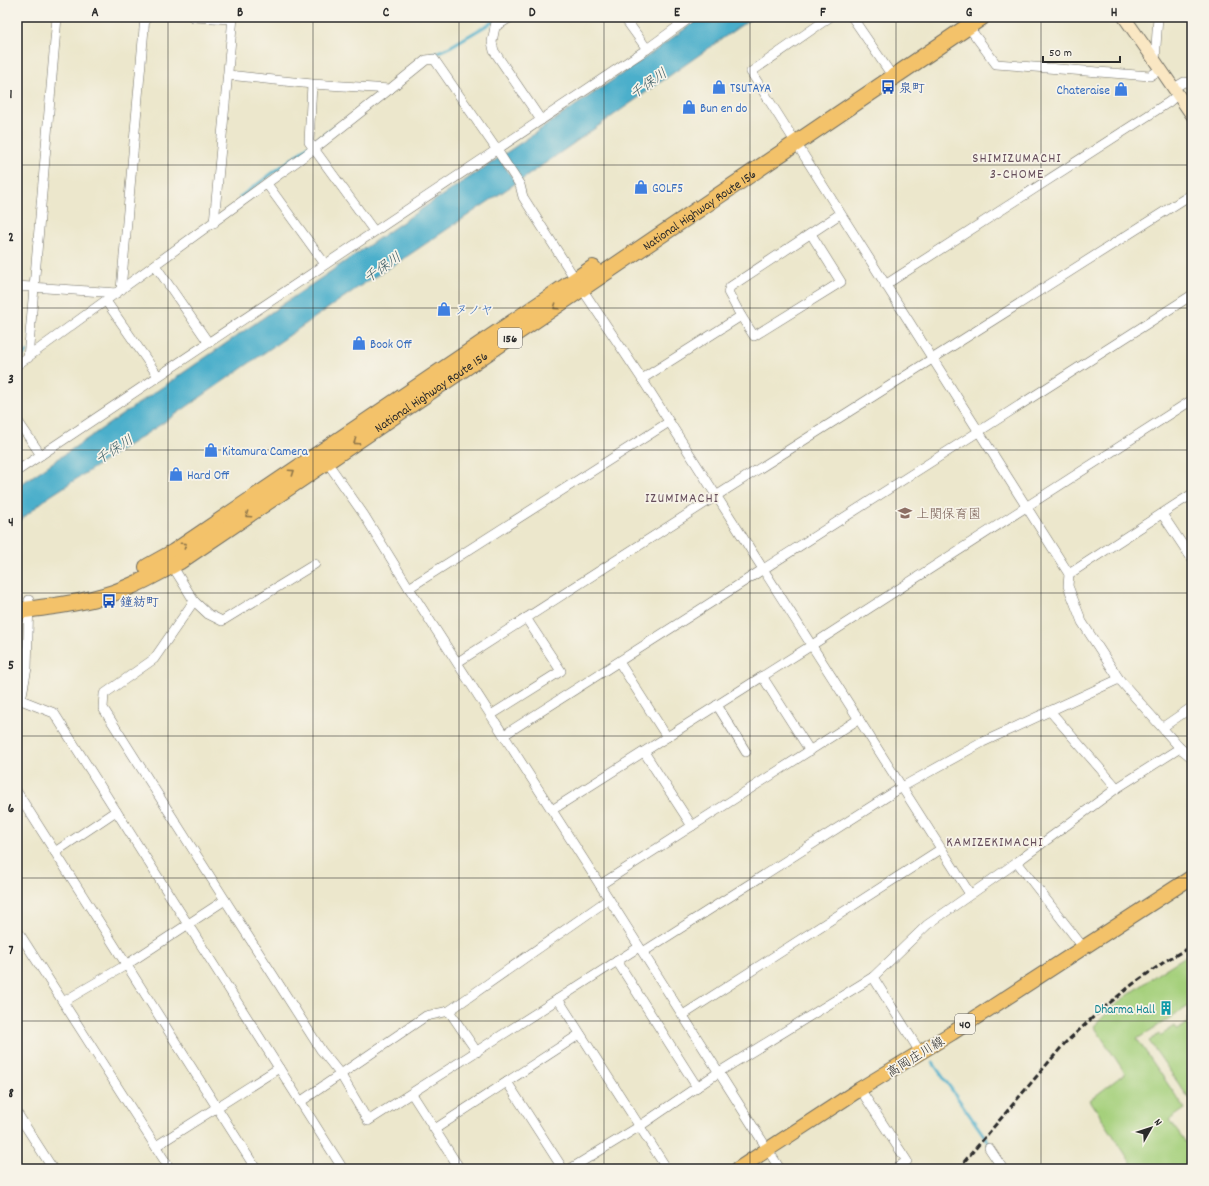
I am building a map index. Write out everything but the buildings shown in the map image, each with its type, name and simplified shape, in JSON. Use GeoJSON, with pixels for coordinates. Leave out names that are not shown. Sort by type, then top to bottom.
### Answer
{"type":"FeatureCollection","features":[{"type":"Feature","properties":{"kind":"highway","name":"National Highway Route 156"},"geometry":{"type":"LineString","coordinates":[[23,606],[76,603],[113,593],[143,581],[169,561],[965,21],[982,17]]}},
{"type":"Feature","properties":{"kind":"highway","name":"National Highway Route 156"},"geometry":{"type":"LineString","coordinates":[[169,561],[327,462],[579,284]]}},
{"type":"Feature","properties":{"kind":"main road","name":"高岡庄川線"},"geometry":{"type":"LineString","coordinates":[[738,1169],[860,1089],[1192,877]]}},
{"type":"Feature","properties":{"kind":"street"},"geometry":{"type":"LineString","coordinates":[[28,358],[57,17]]}},
{"type":"Feature","properties":{"kind":"street"},"geometry":{"type":"LineString","coordinates":[[119,292],[145,17]]}},
{"type":"Feature","properties":{"kind":"street"},"geometry":{"type":"LineString","coordinates":[[192,17],[233,18],[214,223]]}},
{"type":"Feature","properties":{"kind":"street"},"geometry":{"type":"LineString","coordinates":[[511,17],[496,22],[492,42],[494,51],[541,120]]}},
{"type":"Feature","properties":{"kind":"street"},"geometry":{"type":"LineString","coordinates":[[624,17],[647,49]]}},
{"type":"Feature","properties":{"kind":"street"},"geometry":{"type":"LineString","coordinates":[[17,471],[374,231],[498,153],[541,120],[647,49],[691,17]]}},
{"type":"Feature","properties":{"kind":"street"},"geometry":{"type":"LineString","coordinates":[[830,17],[751,72],[1069,574],[1068,586],[1082,622],[1119,679],[1180,748],[1192,758]]}},
{"type":"Feature","properties":{"kind":"street"},"geometry":{"type":"LineString","coordinates":[[852,17],[890,73]]}},
{"type":"Feature","properties":{"kind":"street"},"geometry":{"type":"LineString","coordinates":[[1124,17],[1192,115]]}},
{"type":"Feature","properties":{"kind":"street"},"geometry":{"type":"LineString","coordinates":[[965,21],[996,64],[1150,76],[1158,65],[1158,17]]}},
{"type":"Feature","properties":{"kind":"street"},"geometry":{"type":"LineString","coordinates":[[17,365],[314,149],[426,60],[434,60],[520,185],[523,198],[642,379],[970,894]]}},
{"type":"Feature","properties":{"kind":"street"},"geometry":{"type":"LineString","coordinates":[[228,75],[312,84],[390,89]]}},
{"type":"Feature","properties":{"kind":"street"},"geometry":{"type":"LineString","coordinates":[[885,285],[1163,106],[1184,82],[1192,83]]}},
{"type":"Feature","properties":{"kind":"street"},"geometry":{"type":"LineString","coordinates":[[312,84],[309,142],[374,231]]}},
{"type":"Feature","properties":{"kind":"street"},"geometry":{"type":"LineString","coordinates":[[267,184],[325,264]]}},
{"type":"Feature","properties":{"kind":"street"},"geometry":{"type":"LineString","coordinates":[[458,662],[716,496],[1192,194]]}},
{"type":"Feature","properties":{"kind":"street"},"geometry":{"type":"LineString","coordinates":[[810,234],[841,282],[754,336],[728,292],[730,287],[840,214]]}},
{"type":"Feature","properties":{"kind":"street"},"geometry":{"type":"LineString","coordinates":[[155,265],[208,342]]}},
{"type":"Feature","properties":{"kind":"street"},"geometry":{"type":"LineString","coordinates":[[17,286],[119,292]]}},
{"type":"Feature","properties":{"kind":"street"},"geometry":{"type":"LineString","coordinates":[[504,735],[1192,295]]}},
{"type":"Feature","properties":{"kind":"street"},"geometry":{"type":"LineString","coordinates":[[106,301],[158,376]]}},
{"type":"Feature","properties":{"kind":"street"},"geometry":{"type":"LineString","coordinates":[[642,379],[741,316]]}},
{"type":"Feature","properties":{"kind":"street"},"geometry":{"type":"LineString","coordinates":[[552,810],[812,645],[1192,400]]}},
{"type":"Feature","properties":{"kind":"street"},"geometry":{"type":"LineString","coordinates":[[17,420],[41,455]]}},
{"type":"Feature","properties":{"kind":"street"},"geometry":{"type":"LineString","coordinates":[[409,588],[669,422]]}},
{"type":"Feature","properties":{"kind":"street"},"geometry":{"type":"LineString","coordinates":[[327,462],[364,515],[409,588],[458,662],[780,1169]]}},
{"type":"Feature","properties":{"kind":"street"},"geometry":{"type":"LineString","coordinates":[[1069,574],[1192,494]]}},
{"type":"Feature","properties":{"kind":"street"},"geometry":{"type":"LineString","coordinates":[[1162,514],[1192,559]]}},
{"type":"Feature","properties":{"kind":"street"},"geometry":{"type":"LineString","coordinates":[[169,561],[194,601],[208,614],[222,621],[315,564]]}},
{"type":"Feature","properties":{"kind":"street"},"geometry":{"type":"LineString","coordinates":[[194,601],[154,659],[104,694],[103,708],[224,900],[321,1050],[341,1075],[368,1120],[412,1094],[617,961],[641,949],[902,787],[983,742],[1119,679]]}},
{"type":"Feature","properties":{"kind":"street"},"geometry":{"type":"LineString","coordinates":[[23,606],[27,668],[19,702],[54,713],[343,1169]]}},
{"type":"Feature","properties":{"kind":"street"},"geometry":{"type":"LineString","coordinates":[[491,715],[561,671],[526,618]]}},
{"type":"Feature","properties":{"kind":"street"},"geometry":{"type":"LineString","coordinates":[[619,662],[667,737]]}},
{"type":"Feature","properties":{"kind":"street"},"geometry":{"type":"LineString","coordinates":[[762,676],[810,751]]}},
{"type":"Feature","properties":{"kind":"street"},"geometry":{"type":"LineString","coordinates":[[717,705],[746,752]]}},
{"type":"Feature","properties":{"kind":"street"},"geometry":{"type":"LineString","coordinates":[[1162,727],[1192,707]]}},
{"type":"Feature","properties":{"kind":"street"},"geometry":{"type":"LineString","coordinates":[[1050,711],[1117,788]]}},
{"type":"Feature","properties":{"kind":"street"},"geometry":{"type":"LineString","coordinates":[[600,885],[859,719]]}},
{"type":"Feature","properties":{"kind":"street"},"geometry":{"type":"LineString","coordinates":[[570,1169],[640,1126],[719,1072],[873,977],[927,925],[1017,862],[1117,788],[1180,748]]}},
{"type":"Feature","properties":{"kind":"street"},"geometry":{"type":"LineString","coordinates":[[644,752],[692,826]]}},
{"type":"Feature","properties":{"kind":"street"},"geometry":{"type":"LineString","coordinates":[[17,792],[256,1169]]}},
{"type":"Feature","properties":{"kind":"street"},"geometry":{"type":"LineString","coordinates":[[55,852],[116,811]]}},
{"type":"Feature","properties":{"kind":"street"},"geometry":{"type":"LineString","coordinates":[[683,1015],[942,849]]}},
{"type":"Feature","properties":{"kind":"street"},"geometry":{"type":"LineString","coordinates":[[1017,862],[1083,947]]}},
{"type":"Feature","properties":{"kind":"street"},"geometry":{"type":"LineString","coordinates":[[300,1102],[426,1016],[449,1010],[609,899]]}},
{"type":"Feature","properties":{"kind":"street"},"geometry":{"type":"LineString","coordinates":[[63,1002],[126,965],[224,900]]}},
{"type":"Feature","properties":{"kind":"street"},"geometry":{"type":"LineString","coordinates":[[17,930],[170,1169]]}},
{"type":"Feature","properties":{"kind":"street"},"geometry":{"type":"LineString","coordinates":[[617,961],[697,1087]]}},
{"type":"Feature","properties":{"kind":"street"},"geometry":{"type":"LineString","coordinates":[[873,977],[920,1052]]}},
{"type":"Feature","properties":{"kind":"street"},"geometry":{"type":"LineString","coordinates":[[558,1000],[667,1169]]}},
{"type":"Feature","properties":{"kind":"street"},"geometry":{"type":"LineString","coordinates":[[449,1010],[477,1052]]}},
{"type":"Feature","properties":{"kind":"street"},"geometry":{"type":"LineString","coordinates":[[435,1129],[580,1034]]}},
{"type":"Feature","properties":{"kind":"street"},"geometry":{"type":"LineString","coordinates":[[156,1146],[278,1068]]}},
{"type":"Feature","properties":{"kind":"street"},"geometry":{"type":"LineString","coordinates":[[507,1082],[563,1169]]}},
{"type":"Feature","properties":{"kind":"street"},"geometry":{"type":"LineString","coordinates":[[860,1089],[909,1165],[895,1169]]}},
{"type":"Feature","properties":{"kind":"street"},"geometry":{"type":"LineString","coordinates":[[412,1094],[460,1169]]}},
{"type":"Feature","properties":{"kind":"street"},"geometry":{"type":"LineString","coordinates":[[17,1113],[53,1169]]}},
{"type":"Feature","properties":{"kind":"street"},"geometry":{"type":"LineString","coordinates":[[989,1148],[1003,1169]]}},
{"type":"Feature","properties":{"kind":"green space"},"geometry":{"type":"Polygon","coordinates":[[[1192,952],[1192,1004],[1137,1039],[1185,1109],[1169,1120],[1191,1150],[1192,1169],[1135,1169],[1090,1100],[1125,1073],[1094,1026],[1116,1004],[1159,973],[1192,952]]]}},
{"type":"Feature","properties":{"kind":"green space"},"geometry":{"type":"Polygon","coordinates":[[[1192,1014],[1192,1053],[1188,1056],[1192,1063],[1192,1103],[1149,1041],[1175,1026],[1178,1030],[1189,1022],[1187,1018],[1192,1014]]]}},
{"type":"Feature","properties":{"kind":"water","name":"千保川"},"geometry":{"type":"Polygon","coordinates":[[[701,17],[753,17],[520,181],[503,155],[648,56],[701,17]]]}},
{"type":"Feature","properties":{"kind":"water","name":"千保川"},"geometry":{"type":"Polygon","coordinates":[[[499,158],[516,183],[360,286],[172,417],[47,498],[17,523],[17,487],[423,208],[499,158]]]}},
{"type":"Feature","properties":{"kind":"waterway"},"geometry":{"type":"LineString","coordinates":[[425,57],[448,48],[494,21]]}},
{"type":"Feature","properties":{"kind":"waterway"},"geometry":{"type":"LineString","coordinates":[[240,197],[335,127]]}},
{"type":"Feature","properties":{"kind":"waterway"},"geometry":{"type":"LineString","coordinates":[[17,359],[27,352]]}},
{"type":"Feature","properties":{"kind":"waterway"},"geometry":{"type":"LineString","coordinates":[[933,1063],[992,1147]]}},
{"type":"Feature","properties":{"kind":"railway"},"geometry":{"type":"LineString","coordinates":[[958,1169],[1065,1043],[1101,1010],[1133,984],[1167,960],[1192,946]]}},
{"type":"Feature","properties":{"kind":"place","name":"TSUTAYA"},"geometry":{"type":"Point","coordinates":[719,87]}},
{"type":"Feature","properties":{"kind":"place","name":"泉町"},"geometry":{"type":"Point","coordinates":[888,87]}},
{"type":"Feature","properties":{"kind":"place","name":"Chateraise"},"geometry":{"type":"Point","coordinates":[1121,89]}},
{"type":"Feature","properties":{"kind":"place","name":"Bun en do"},"geometry":{"type":"Point","coordinates":[689,107]}},
{"type":"Feature","properties":{"kind":"place","name":"GOLF5"},"geometry":{"type":"Point","coordinates":[641,187]}},
{"type":"Feature","properties":{"kind":"place","name":"ヌノヤ"},"geometry":{"type":"Point","coordinates":[444,309]}},
{"type":"Feature","properties":{"kind":"place","name":"Book Off"},"geometry":{"type":"Point","coordinates":[359,343]}},
{"type":"Feature","properties":{"kind":"place","name":"Kitamura Camera"},"geometry":{"type":"Point","coordinates":[211,450]}},
{"type":"Feature","properties":{"kind":"place","name":"Hard Off"},"geometry":{"type":"Point","coordinates":[176,474]}},
{"type":"Feature","properties":{"kind":"place","name":"上関保育園"},"geometry":{"type":"Point","coordinates":[905,513]}},
{"type":"Feature","properties":{"kind":"place","name":"鐘紡町"},"geometry":{"type":"Point","coordinates":[109,601]}},
{"type":"Feature","properties":{"kind":"place","name":"Dharma Hall"},"geometry":{"type":"Point","coordinates":[1166,1008]}},
{"type":"Feature","properties":{"kind":"district","name":"SHIMIZUMACHI 3-CHOME"},"geometry":{"type":"Point","coordinates":[1017,166]}},
{"type":"Feature","properties":{"kind":"district","name":"IZUMIMACHI"},"geometry":{"type":"Point","coordinates":[682,497]}},
{"type":"Feature","properties":{"kind":"district","name":"KAMIZEKIMACHI"},"geometry":{"type":"Point","coordinates":[995,841]}}]}
